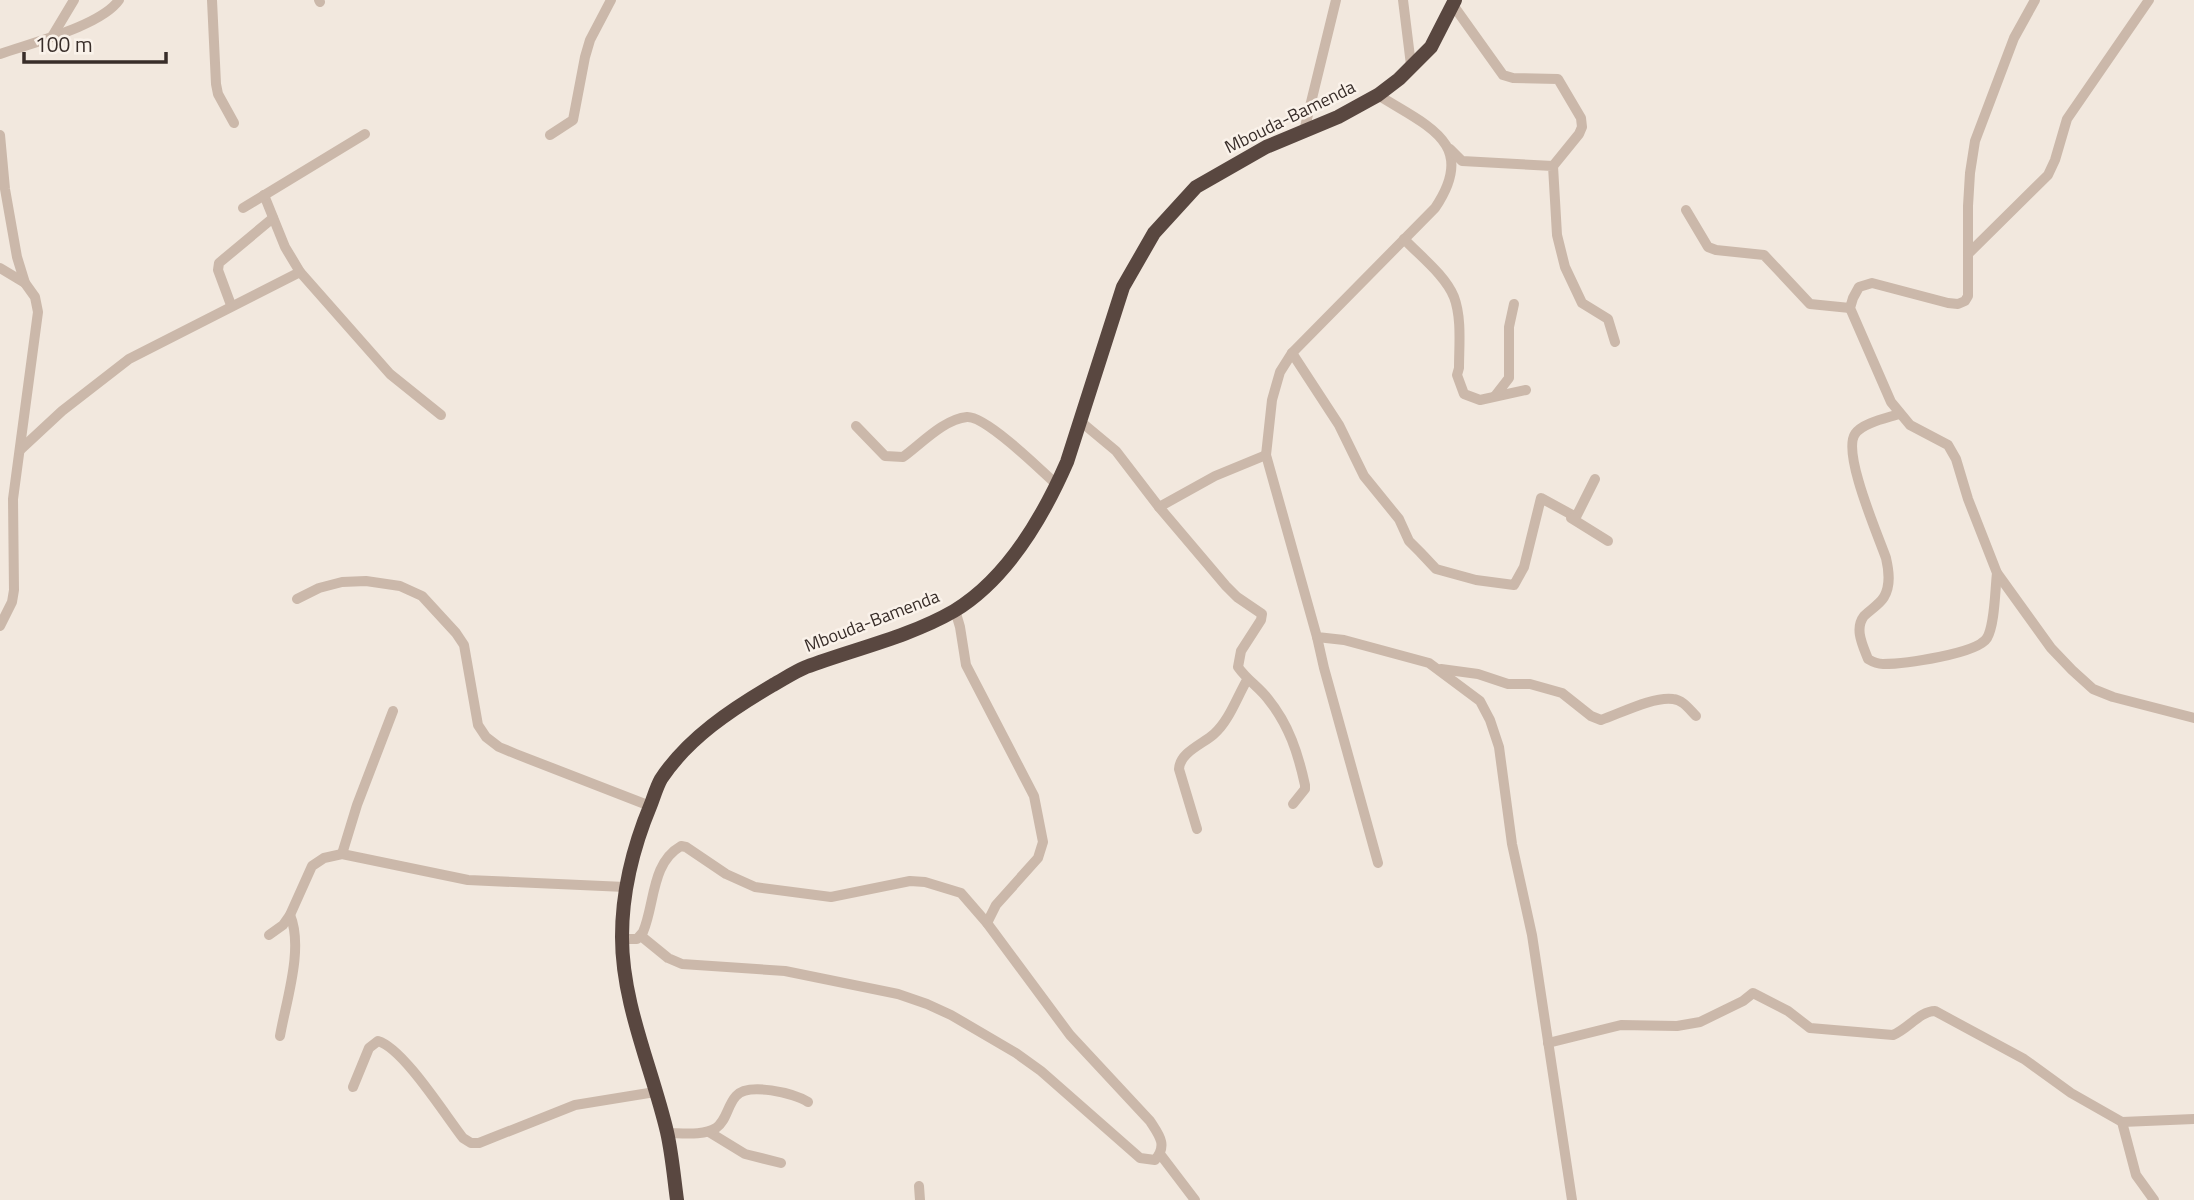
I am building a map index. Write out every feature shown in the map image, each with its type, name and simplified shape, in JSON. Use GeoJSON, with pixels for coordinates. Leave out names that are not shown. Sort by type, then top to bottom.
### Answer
{"type":"FeatureCollection","features":[{"type":"Feature","properties":{"kind":"highway","name":"Mbouda-Bamenda"},"geometry":{"type":"LineString","coordinates":[[677,1200],[667,1133],[633,1011],[622,939],[625,887],[641,828],[661,780],[692,743],[736,706],[802,668],[886,640],[955,610],[990,583],[1013,556],[1057,485],[1123,287],[1154,233],[1196,187],[1266,147],[1338,117],[1378,95],[1399,79],[1410,65],[1431,47],[1454,3]]}},
{"type":"Feature","properties":{"kind":"street"},"geometry":{"type":"LineString","coordinates":[[52,36],[74,0]]}},
{"type":"Feature","properties":{"kind":"street"},"geometry":{"type":"LineString","coordinates":[[0,54],[90,23],[115,6],[119,0]]}},
{"type":"Feature","properties":{"kind":"street"},"geometry":{"type":"LineString","coordinates":[[212,0],[216,84],[218,94],[233,123]]}},
{"type":"Feature","properties":{"kind":"street"},"geometry":{"type":"LineString","coordinates":[[550,135],[573,120],[590,40],[611,0]]}},
{"type":"Feature","properties":{"kind":"street"},"geometry":{"type":"LineString","coordinates":[[1304,131],[1336,0]]}},
{"type":"Feature","properties":{"kind":"street"},"geometry":{"type":"LineString","coordinates":[[1404,0],[1410,65]]}},
{"type":"Feature","properties":{"kind":"street"},"geometry":{"type":"LineString","coordinates":[[2035,0],[2014,38],[1975,141],[1970,173],[1968,296],[1965,301],[1958,304],[1948,303],[1872,284],[1859,287],[1850,308],[1891,402],[1899,414],[1910,425],[1948,445],[1956,459],[1968,499],[1997,573],[2051,648],[2093,689],[2113,697],[2194,718]]}},
{"type":"Feature","properties":{"kind":"street"},"geometry":{"type":"LineString","coordinates":[[1968,254],[2048,175],[2067,118],[2149,0]]}},
{"type":"Feature","properties":{"kind":"street"},"geometry":{"type":"LineString","coordinates":[[1454,3],[1503,75],[1513,78],[1551,78],[1562,84],[1581,118],[1582,127],[1579,134],[1553,166],[1557,235],[1565,267],[1582,303],[1608,319],[1615,342]]}},
{"type":"Feature","properties":{"kind":"street"},"geometry":{"type":"LineString","coordinates":[[1378,95],[1437,132],[1462,161],[1553,166]]}},
{"type":"Feature","properties":{"kind":"street"},"geometry":{"type":"LineString","coordinates":[[243,208],[365,134]]}},
{"type":"Feature","properties":{"kind":"street"},"geometry":{"type":"LineString","coordinates":[[0,135],[17,257],[25,283],[35,297],[38,312],[11,524],[15,590],[0,626]]}},
{"type":"Feature","properties":{"kind":"street"},"geometry":{"type":"LineString","coordinates":[[1378,863],[1266,455],[1272,400],[1280,372],[1292,353],[1435,208],[1446,192],[1452,174],[1450,148]]}},
{"type":"Feature","properties":{"kind":"street"},"geometry":{"type":"LineString","coordinates":[[264,195],[285,247],[300,272],[390,374],[441,415]]}},
{"type":"Feature","properties":{"kind":"street"},"geometry":{"type":"LineString","coordinates":[[1686,210],[1708,247],[1764,256],[1810,304],[1850,308]]}},
{"type":"Feature","properties":{"kind":"street"},"geometry":{"type":"LineString","coordinates":[[231,305],[218,270],[219,262],[273,218]]}},
{"type":"Feature","properties":{"kind":"street"},"geometry":{"type":"LineString","coordinates":[[1404,239],[1446,283],[1454,296],[1457,309],[1457,375],[1464,394],[1480,400],[1526,390]]}},
{"type":"Feature","properties":{"kind":"street"},"geometry":{"type":"LineString","coordinates":[[0,268],[25,283]]}},
{"type":"Feature","properties":{"kind":"street"},"geometry":{"type":"LineString","coordinates":[[20,450],[62,411],[129,359],[300,272]]}},
{"type":"Feature","properties":{"kind":"street"},"geometry":{"type":"LineString","coordinates":[[1495,397],[1509,378],[1509,327],[1514,304]]}},
{"type":"Feature","properties":{"kind":"street"},"geometry":{"type":"LineString","coordinates":[[1292,353],[1339,425],[1364,476],[1399,519],[1409,541],[1436,569],[1476,580],[1514,585],[1524,567],[1541,498]]}},
{"type":"Feature","properties":{"kind":"street"},"geometry":{"type":"LineString","coordinates":[[1899,414],[1859,429],[1853,435],[1851,443],[1853,464],[1888,570],[1886,594],[1860,625],[1859,635],[1868,659],[1882,664],[1914,660],[1970,650],[1981,644],[1989,633],[1997,573]]}},
{"type":"Feature","properties":{"kind":"street"},"geometry":{"type":"LineString","coordinates":[[856,426],[886,456],[903,457],[947,424],[965,417],[975,418],[990,426],[1057,485]]}},
{"type":"Feature","properties":{"kind":"street"},"geometry":{"type":"LineString","coordinates":[[1080,421],[1116,451],[1226,586],[1262,614],[1241,651],[1238,667],[1247,680],[1267,697],[1283,719],[1297,749],[1305,789],[1293,804]]}},
{"type":"Feature","properties":{"kind":"street"},"geometry":{"type":"LineString","coordinates":[[1159,507],[1215,476],[1266,455]]}},
{"type":"Feature","properties":{"kind":"street"},"geometry":{"type":"LineString","coordinates":[[1541,498],[1576,517],[1595,479]]}},
{"type":"Feature","properties":{"kind":"street"},"geometry":{"type":"LineString","coordinates":[[1541,498],[1608,541]]}},
{"type":"Feature","properties":{"kind":"street"},"geometry":{"type":"LineString","coordinates":[[0,529],[11,524]]}},
{"type":"Feature","properties":{"kind":"street"},"geometry":{"type":"LineString","coordinates":[[297,599],[319,588],[342,582],[366,581],[400,586],[422,596],[464,645],[478,725],[486,737],[499,747],[650,806]]}},
{"type":"Feature","properties":{"kind":"street"},"geometry":{"type":"LineString","coordinates":[[955,610],[966,664],[1034,796],[1043,842],[1038,858],[996,905],[988,923]]}},
{"type":"Feature","properties":{"kind":"street"},"geometry":{"type":"LineString","coordinates":[[1317,637],[1344,640],[1422,660],[1440,669],[1480,701],[1490,720],[1499,747],[1511,844],[1532,935],[1572,1200]]}},
{"type":"Feature","properties":{"kind":"street"},"geometry":{"type":"LineString","coordinates":[[1440,669],[1478,674],[1508,684],[1530,684],[1562,693],[1591,716],[1601,720],[1642,705],[1673,699],[1683,702],[1696,716]]}},
{"type":"Feature","properties":{"kind":"street"},"geometry":{"type":"LineString","coordinates":[[1197,829],[1179,763],[1183,756],[1217,732],[1247,680]]}},
{"type":"Feature","properties":{"kind":"street"},"geometry":{"type":"LineString","coordinates":[[342,854],[357,805],[393,711]]}},
{"type":"Feature","properties":{"kind":"street"},"geometry":{"type":"LineString","coordinates":[[622,939],[637,939],[641,936],[663,864],[681,846],[736,880],[755,887],[831,897],[899,883],[925,883],[961,893],[988,923],[1070,1035],[1150,1121],[1163,1145],[1160,1154],[1155,1160],[1140,1158],[1041,1071],[951,1014],[898,994],[785,971],[682,964],[668,958],[641,936]]}},
{"type":"Feature","properties":{"kind":"street"},"geometry":{"type":"LineString","coordinates":[[269,935],[283,925],[290,915],[312,866],[324,858],[342,854],[468,880],[625,887]]}},
{"type":"Feature","properties":{"kind":"street"},"geometry":{"type":"LineString","coordinates":[[280,1036],[295,953],[296,929],[290,915]]}},
{"type":"Feature","properties":{"kind":"street"},"geometry":{"type":"LineString","coordinates":[[1548,1043],[1622,1025],[1678,1027],[1700,1022],[1743,1001],[1753,993],[1788,1012],[1810,1028],[1893,1035],[1903,1031],[1927,1011],[1935,1011],[2024,1059],[2071,1093],[2122,1122],[2194,1119]]}},
{"type":"Feature","properties":{"kind":"street"},"geometry":{"type":"LineString","coordinates":[[353,1087],[369,1048],[382,1041],[416,1074],[463,1138],[471,1143],[479,1143],[575,1105],[655,1092]]}},
{"type":"Feature","properties":{"kind":"street"},"geometry":{"type":"LineString","coordinates":[[709,1132],[723,1121],[734,1098],[745,1090],[783,1091],[808,1102]]}},
{"type":"Feature","properties":{"kind":"street"},"geometry":{"type":"LineString","coordinates":[[2122,1122],[2136,1175],[2154,1200]]}},
{"type":"Feature","properties":{"kind":"street"},"geometry":{"type":"LineString","coordinates":[[667,1133],[709,1132],[745,1154],[781,1163]]}},
{"type":"Feature","properties":{"kind":"street"},"geometry":{"type":"LineString","coordinates":[[1160,1154],[1195,1200]]}},
{"type":"Feature","properties":{"kind":"street"},"geometry":{"type":"LineString","coordinates":[[919,1186],[920,1200]]}}]}
